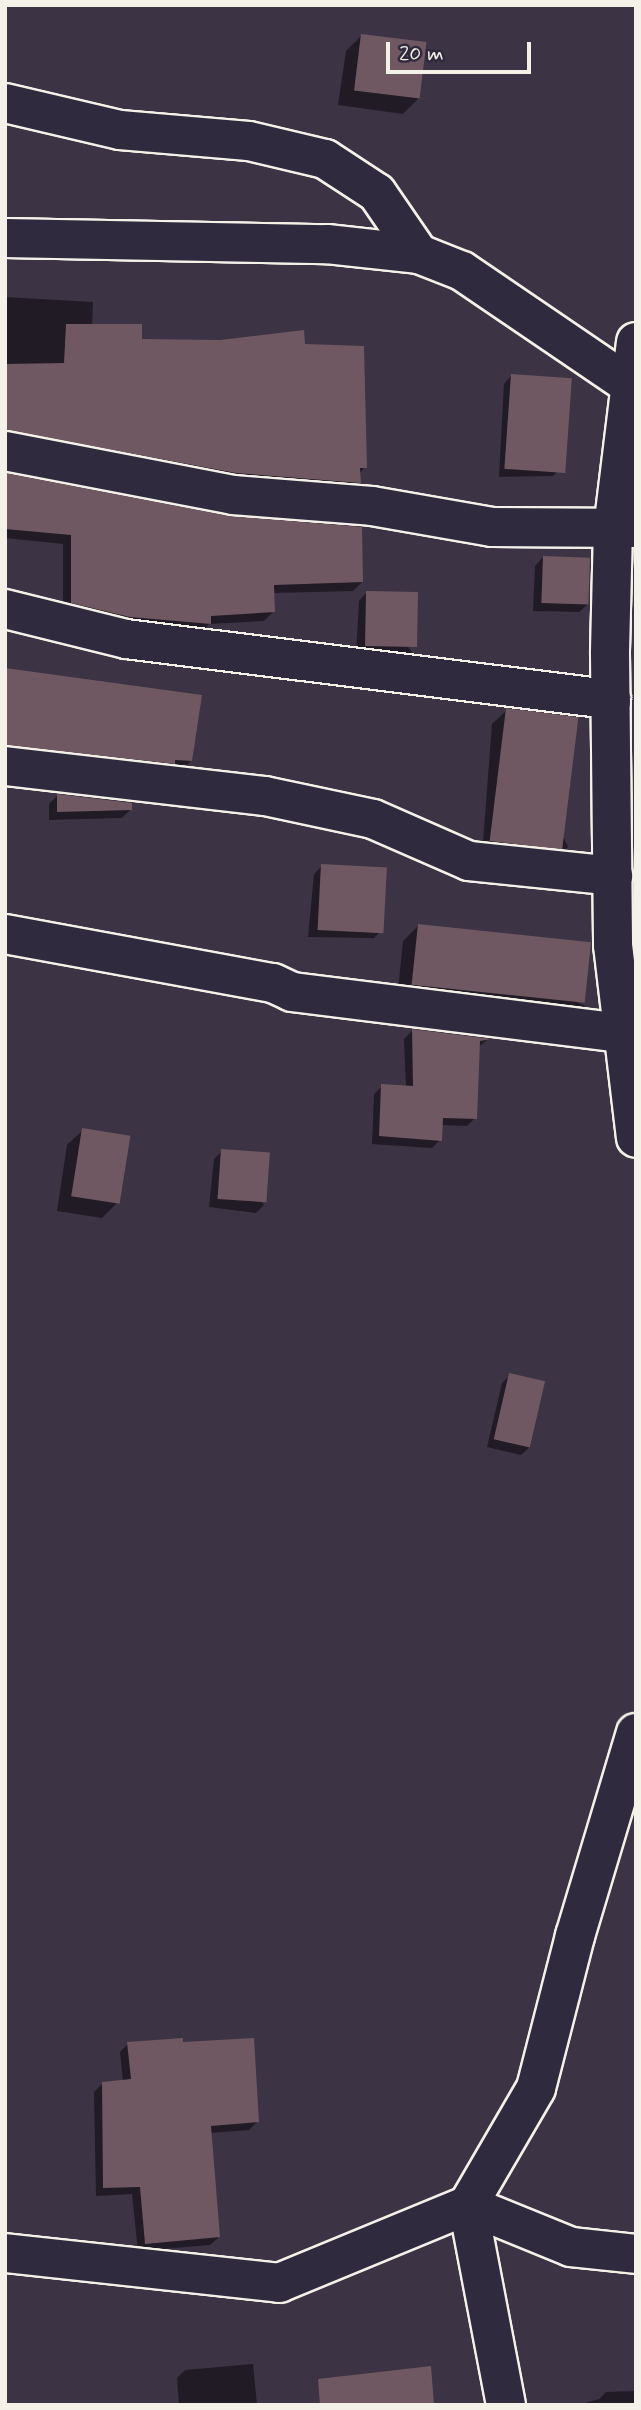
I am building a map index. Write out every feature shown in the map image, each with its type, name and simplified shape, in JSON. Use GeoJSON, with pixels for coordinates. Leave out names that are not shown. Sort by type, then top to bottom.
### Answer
{"type":"FeatureCollection","features":[{"type":"Feature","properties":{"kind":"street"},"geometry":{"type":"LineString","coordinates":[[5,103],[120,130],[249,141],[325,159],[377,193],[419,254]]}},
{"type":"Feature","properties":{"kind":"street"},"geometry":{"type":"LineString","coordinates":[[5,238],[327,244],[419,254],[462,271],[628,384]]}},
{"type":"Feature","properties":{"kind":"street"},"geometry":{"type":"LineString","coordinates":[[636,342],[628,384],[624,528],[611,699],[613,945],[621,1033],[636,1138]]}},
{"type":"Feature","properties":{"kind":"street"},"geometry":{"type":"LineString","coordinates":[[5,451],[233,495],[372,506],[492,527],[624,528]]}},
{"type":"Feature","properties":{"kind":"street"},"geometry":{"type":"LineString","coordinates":[[5,609],[126,639],[611,699]]}},
{"type":"Feature","properties":{"kind":"street"},"geometry":{"type":"LineString","coordinates":[[5,766],[265,796],[373,819],[469,861],[613,876]]}},
{"type":"Feature","properties":{"kind":"street"},"geometry":{"type":"LineString","coordinates":[[5,934],[273,983],[292,992],[621,1033]]}},
{"type":"Feature","properties":{"kind":"street"},"geometry":{"type":"LineString","coordinates":[[5,2253],[279,2283],[468,2206],[536,2088],[575,1936],[636,1733]]}},
{"type":"Feature","properties":{"kind":"street"},"geometry":{"type":"LineString","coordinates":[[468,2206],[571,2247],[636,2254]]}},
{"type":"Feature","properties":{"kind":"street"},"geometry":{"type":"LineString","coordinates":[[468,2206],[506,2405]]}},
{"type":"Feature","properties":{"kind":"building"},"geometry":{"type":"Polygon","coordinates":[[[361,34],[427,42],[420,99],[354,91],[361,34]]]}},
{"type":"Feature","properties":{"kind":"building"},"geometry":{"type":"Polygon","coordinates":[[[66,324],[142,324],[142,339],[220,340],[304,330],[305,344],[364,346],[367,468],[360,468],[361,483],[236,473],[5,430],[5,364],[64,363],[66,324]]]}},
{"type":"Feature","properties":{"kind":"building"},"geometry":{"type":"Polygon","coordinates":[[[511,374],[572,378],[565,473],[504,469],[511,374]]]}},
{"type":"Feature","properties":{"kind":"building"},"geometry":{"type":"Polygon","coordinates":[[[5,473],[229,516],[362,527],[363,582],[274,585],[275,612],[211,616],[211,624],[130,617],[71,603],[71,535],[5,529],[5,473]]]}},
{"type":"Feature","properties":{"kind":"building"},"geometry":{"type":"Polygon","coordinates":[[[543,556],[590,558],[588,605],[541,603],[543,556]]]}},
{"type":"Feature","properties":{"kind":"building"},"geometry":{"type":"Polygon","coordinates":[[[366,591],[418,592],[417,647],[365,646],[366,591]]]}},
{"type":"Feature","properties":{"kind":"building"},"geometry":{"type":"Polygon","coordinates":[[[5,668],[202,695],[192,761],[175,760],[175,764],[5,745],[5,668]]]}},
{"type":"Feature","properties":{"kind":"building"},"geometry":{"type":"Polygon","coordinates":[[[506,708],[578,717],[562,850],[490,841],[506,708]]]}},
{"type":"Feature","properties":{"kind":"building"},"geometry":{"type":"Polygon","coordinates":[[[57,794],[132,803],[132,810],[57,812],[57,794]]]}},
{"type":"Feature","properties":{"kind":"building"},"geometry":{"type":"Polygon","coordinates":[[[321,864],[387,867],[383,933],[318,930],[321,864]]]}},
{"type":"Feature","properties":{"kind":"building"},"geometry":{"type":"Polygon","coordinates":[[[418,924],[591,942],[585,1003],[412,985],[418,924]]]}},
{"type":"Feature","properties":{"kind":"building"},"geometry":{"type":"Polygon","coordinates":[[[412,1029],[491,1039],[480,1041],[477,1119],[443,1118],[442,1141],[379,1136],[381,1084],[413,1086],[412,1029]]]}},
{"type":"Feature","properties":{"kind":"building"},"geometry":{"type":"Polygon","coordinates":[[[82,1128],[130,1136],[120,1204],[71,1196],[82,1128]]]}},
{"type":"Feature","properties":{"kind":"building"},"geometry":{"type":"Polygon","coordinates":[[[221,1149],[270,1152],[266,1202],[218,1199],[221,1149]]]}},
{"type":"Feature","properties":{"kind":"building"},"geometry":{"type":"Polygon","coordinates":[[[509,1373],[545,1381],[530,1448],[494,1439],[509,1373]]]}},
{"type":"Feature","properties":{"kind":"building"},"geometry":{"type":"Polygon","coordinates":[[[183,2038],[183,2042],[254,2038],[259,2122],[211,2126],[220,2237],[145,2244],[140,2187],[103,2188],[102,2082],[131,2079],[127,2042],[183,2038]]]}},
{"type":"Feature","properties":{"kind":"building"},"geometry":{"type":"Polygon","coordinates":[[[431,2366],[434,2405],[320,2405],[318,2379],[431,2366]]]}}]}
